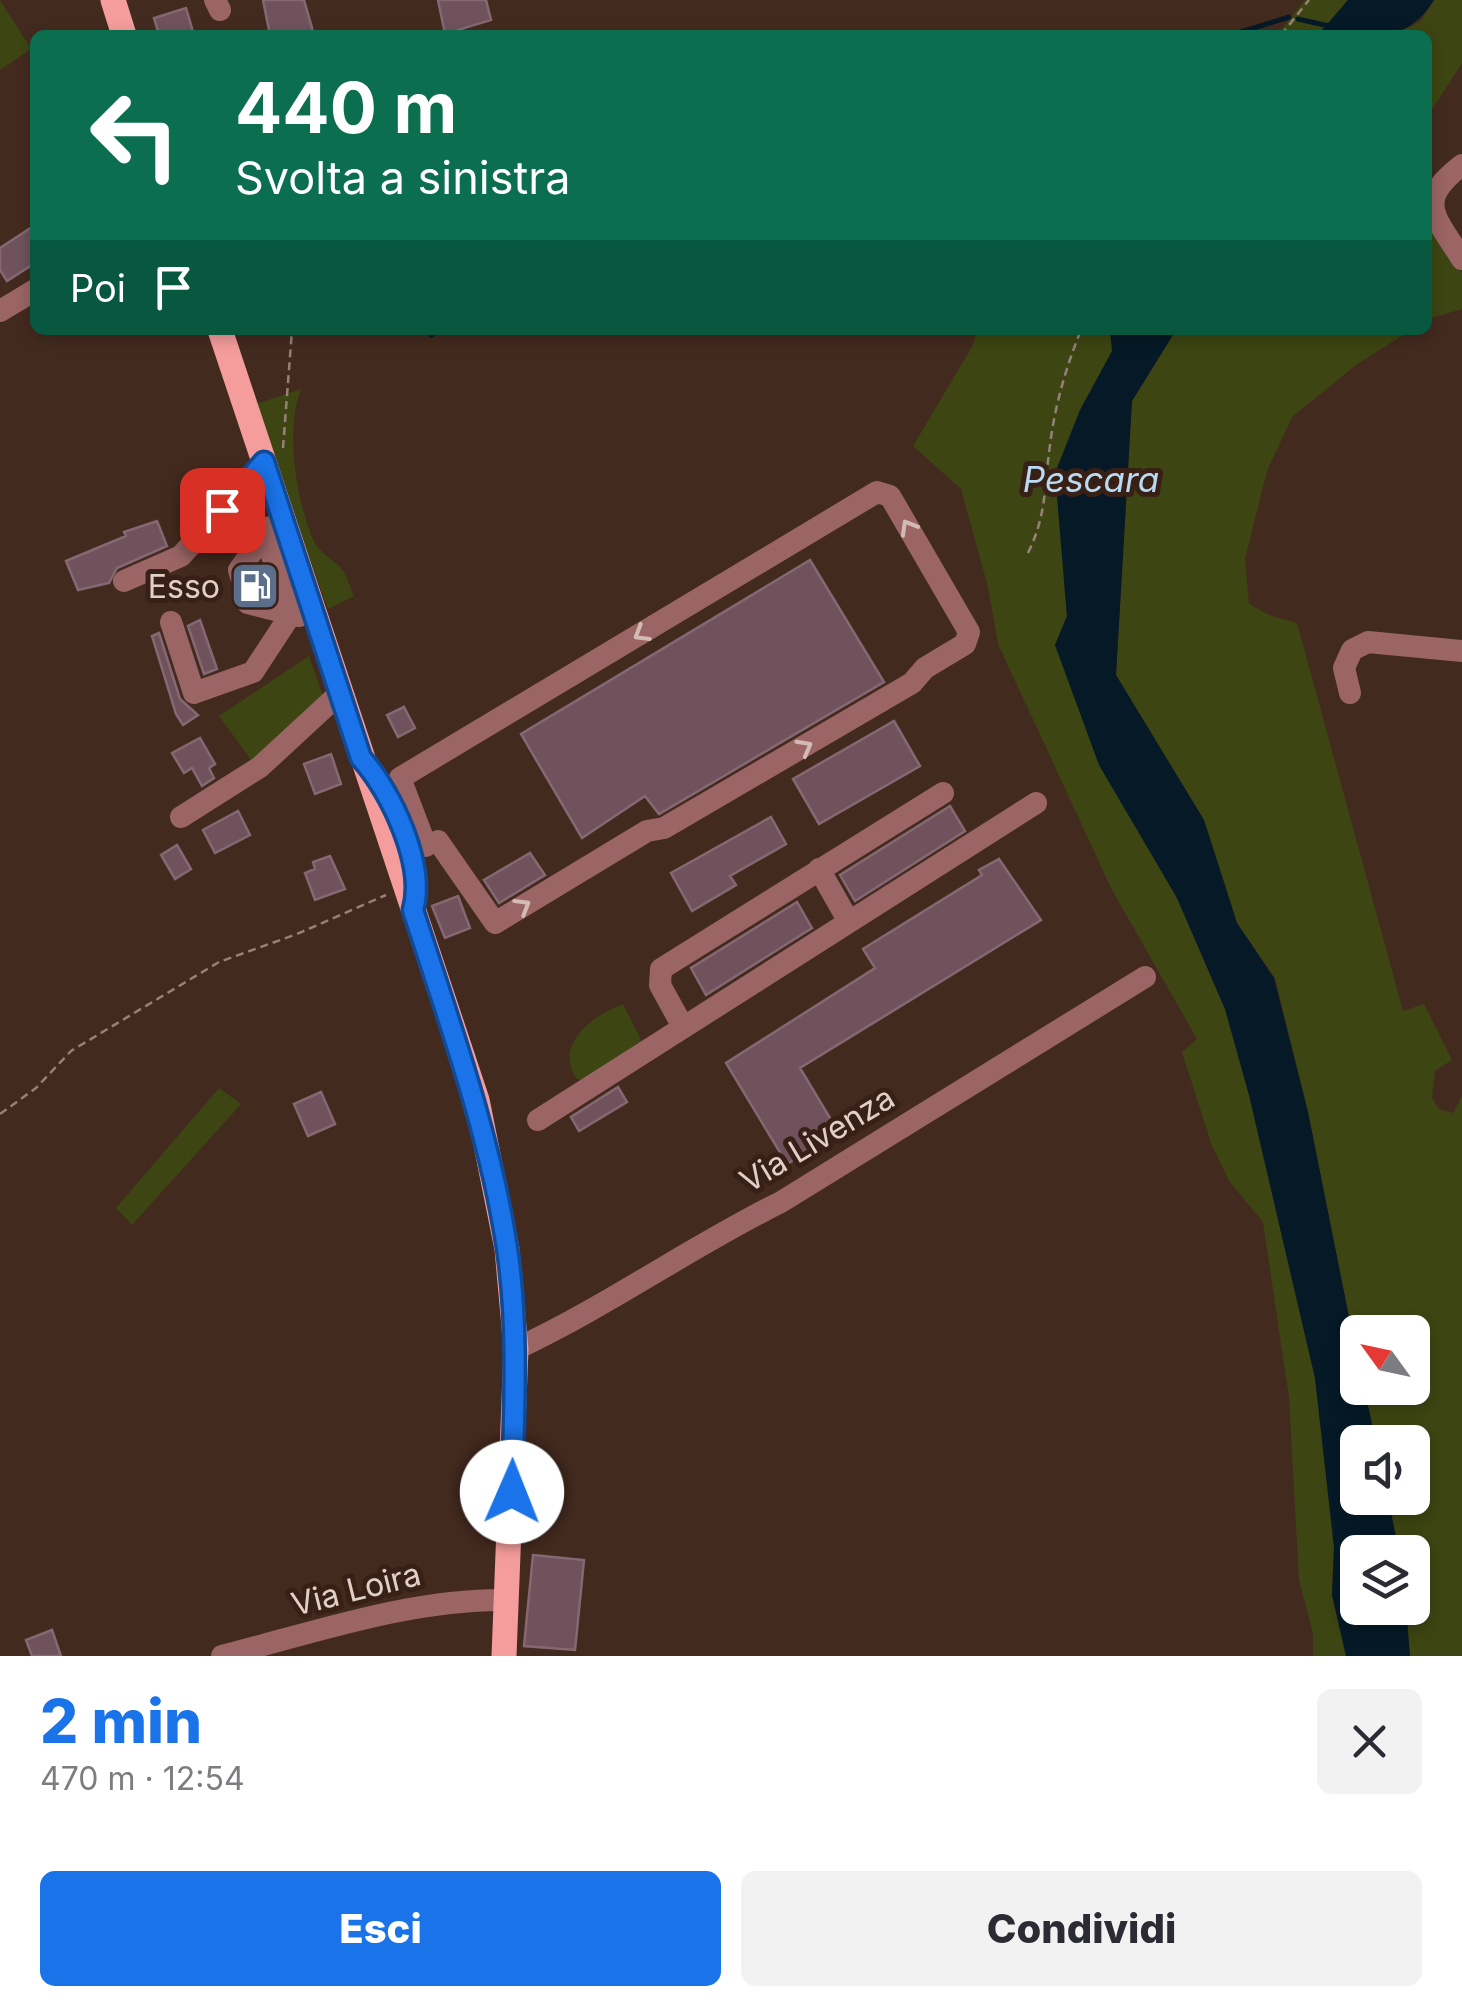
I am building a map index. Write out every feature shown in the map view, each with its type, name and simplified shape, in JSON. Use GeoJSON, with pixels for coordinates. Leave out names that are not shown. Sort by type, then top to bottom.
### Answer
{"type":"FeatureCollection","features":[{"type":"Feature","properties":{"kind":"main road"},"geometry":{"type":"LineString","coordinates":[[113,0],[122,30]]}},
{"type":"Feature","properties":{"kind":"main road"},"geometry":{"type":"LineString","coordinates":[[222,335],[272,463],[304,618],[340,693],[361,758],[388,791],[415,851],[418,885],[409,898],[476,1100],[507,1249],[516,1349],[504,1656]]}},
{"type":"Feature","properties":{"kind":"street"},"geometry":{"type":"LineString","coordinates":[[1462,165],[1435,187],[1432,196],[1438,217],[1462,259]]}},
{"type":"Feature","properties":{"kind":"street"},"geometry":{"type":"LineString","coordinates":[[0,312],[30,293]]}},
{"type":"Feature","properties":{"kind":"street"},"geometry":{"type":"LineString","coordinates":[[124,582],[181,556],[272,463]]}},
{"type":"Feature","properties":{"kind":"street"},"geometry":{"type":"LineString","coordinates":[[388,791],[878,492],[890,496],[969,632],[965,644],[925,668],[896,693],[664,828],[647,832],[496,923],[472,894],[415,851]]}},
{"type":"Feature","properties":{"kind":"street"},"geometry":{"type":"LineString","coordinates":[[280,512],[265,534],[253,585],[304,618]]}},
{"type":"Feature","properties":{"kind":"street"},"geometry":{"type":"LineString","coordinates":[[265,534],[304,618]]}},
{"type":"Feature","properties":{"kind":"street"},"geometry":{"type":"LineString","coordinates":[[172,622],[194,693],[252,672],[304,618]]}},
{"type":"Feature","properties":{"kind":"street"},"geometry":{"type":"LineString","coordinates":[[1350,693],[1344,668],[1352,650],[1368,642],[1462,651]]}},
{"type":"Feature","properties":{"kind":"street"},"geometry":{"type":"LineString","coordinates":[[181,817],[260,767],[340,693]]}},
{"type":"Feature","properties":{"kind":"street"},"geometry":{"type":"LineString","coordinates":[[684,1027],[660,985],[660,969],[943,793]]}},
{"type":"Feature","properties":{"kind":"street"},"geometry":{"type":"LineString","coordinates":[[538,1120],[1036,803]]}},
{"type":"Feature","properties":{"kind":"street"},"geometry":{"type":"LineString","coordinates":[[820,869],[849,922]]}},
{"type":"Feature","properties":{"kind":"street","name":"Via Livenza"},"geometry":{"type":"LineString","coordinates":[[516,1349],[587,1315],[731,1226],[782,1202],[1145,977]]}},
{"type":"Feature","properties":{"kind":"street","name":"Via Loira"},"geometry":{"type":"LineString","coordinates":[[222,1656],[414,1606],[458,1600],[508,1600]]}},
{"type":"Feature","properties":{"kind":"path"},"geometry":{"type":"LineString","coordinates":[[1285,30],[1310,0]]}},
{"type":"Feature","properties":{"kind":"path"},"geometry":{"type":"LineString","coordinates":[[272,463],[291,335]]}},
{"type":"Feature","properties":{"kind":"path"},"geometry":{"type":"LineString","coordinates":[[1028,553],[1042,525],[1050,441],[1065,368],[1079,335]]}},
{"type":"Feature","properties":{"kind":"path"},"geometry":{"type":"LineString","coordinates":[[0,1114],[36,1088],[71,1051],[218,962],[409,898]]}},
{"type":"Feature","properties":{"kind":"green space"},"geometry":{"type":"Polygon","coordinates":[[[0,0],[30,50],[0,70],[0,0]]]}},
{"type":"Feature","properties":{"kind":"green space"},"geometry":{"type":"Polygon","coordinates":[[[1305,0],[1348,0],[1322,30],[1281,30],[1305,0]]]}},
{"type":"Feature","properties":{"kind":"green space"},"geometry":{"type":"Polygon","coordinates":[[[1434,0],[1462,0],[1462,63],[1432,110],[1432,30],[1403,30],[1421,21],[1434,0]]]}},
{"type":"Feature","properties":{"kind":"green space"},"geometry":{"type":"Polygon","coordinates":[[[1432,231],[1462,273],[1462,309],[1432,318],[1432,231]]]}},
{"type":"Feature","properties":{"kind":"green space"},"geometry":{"type":"Polygon","coordinates":[[[976,335],[1111,335],[1113,351],[1080,410],[1064,584],[1067,617],[1055,645],[1177,898],[1225,1009],[1315,1378],[1334,1547],[1332,1595],[1346,1656],[1313,1656],[1313,1633],[1299,1580],[1289,1398],[1263,1222],[1229,1181],[1211,1143],[1182,1052],[1197,1039],[1112,890],[998,644],[988,587],[961,489],[913,446],[976,335]]]}},
{"type":"Feature","properties":{"kind":"green space"},"geometry":{"type":"Polygon","coordinates":[[[1173,335],[1403,335],[1356,365],[1292,417],[1267,471],[1245,559],[1249,604],[1297,623],[1403,1011],[1424,1004],[1452,1060],[1435,1071],[1432,1098],[1439,1109],[1453,1113],[1462,1096],[1462,1656],[1410,1656],[1407,1625],[1430,1625],[1430,1535],[1396,1535],[1391,1515],[1430,1515],[1430,1425],[1372,1425],[1368,1405],[1430,1405],[1430,1315],[1349,1315],[1308,1112],[1275,978],[1237,923],[1204,820],[1116,675],[1132,401],[1173,335]]]}},
{"type":"Feature","properties":{"kind":"green space"},"geometry":{"type":"Polygon","coordinates":[[[301,389],[293,444],[302,506],[317,545],[341,568],[354,596],[328,609],[253,405],[301,389]]]}},
{"type":"Feature","properties":{"kind":"green space"},"geometry":{"type":"Polygon","coordinates":[[[309,656],[324,699],[254,764],[219,716],[309,656]]]}},
{"type":"Feature","properties":{"kind":"green space"},"geometry":{"type":"Polygon","coordinates":[[[623,1004],[643,1044],[586,1082],[576,1078],[570,1066],[573,1043],[589,1023],[623,1004]]]}},
{"type":"Feature","properties":{"kind":"green space"},"geometry":{"type":"Polygon","coordinates":[[[219,1088],[241,1104],[132,1225],[116,1208],[219,1088]]]}},
{"type":"Feature","properties":{"kind":"water"},"geometry":{"type":"Polygon","coordinates":[[[1348,0],[1434,0],[1423,15],[1401,30],[1322,30],[1348,0]]]}},
{"type":"Feature","properties":{"kind":"water","name":"Pescara"},"geometry":{"type":"Polygon","coordinates":[[[1110,335],[1173,335],[1132,401],[1116,675],[1204,820],[1237,923],[1274,978],[1308,1112],[1349,1315],[1340,1315],[1340,1405],[1368,1405],[1372,1425],[1340,1425],[1340,1515],[1391,1515],[1396,1535],[1340,1535],[1340,1625],[1407,1625],[1410,1656],[1346,1656],[1332,1595],[1334,1547],[1315,1378],[1225,1009],[1177,898],[1099,765],[1055,645],[1067,616],[1055,473],[1080,410],[1112,351],[1110,335]]]}},
{"type":"Feature","properties":{"kind":"building"},"geometry":{"type":"Polygon","coordinates":[[[263,0],[304,0],[313,30],[269,30],[263,0]]]}},
{"type":"Feature","properties":{"kind":"building"},"geometry":{"type":"Polygon","coordinates":[[[438,0],[486,0],[491,20],[444,30],[438,0]]]}},
{"type":"Feature","properties":{"kind":"building"},"geometry":{"type":"Polygon","coordinates":[[[186,8],[193,30],[158,30],[154,18],[186,8]]]}},
{"type":"Feature","properties":{"kind":"building"},"geometry":{"type":"Polygon","coordinates":[[[30,228],[30,266],[7,281],[0,270],[0,248],[30,228]]]}},
{"type":"Feature","properties":{"kind":"building"},"geometry":{"type":"Polygon","coordinates":[[[157,521],[167,546],[117,568],[109,583],[78,590],[66,561],[126,536],[124,532],[157,521]]]}},
{"type":"Feature","properties":{"kind":"building"},"geometry":{"type":"Polygon","coordinates":[[[810,560],[884,682],[659,814],[645,796],[582,838],[521,734],[810,560]]]}},
{"type":"Feature","properties":{"kind":"building"},"geometry":{"type":"Polygon","coordinates":[[[200,620],[217,669],[204,674],[188,626],[200,620]]]}},
{"type":"Feature","properties":{"kind":"building"},"geometry":{"type":"Polygon","coordinates":[[[159,633],[180,699],[198,715],[183,725],[152,636],[159,633]]]}},
{"type":"Feature","properties":{"kind":"building"},"geometry":{"type":"Polygon","coordinates":[[[404,707],[415,728],[398,737],[387,715],[404,707]]]}},
{"type":"Feature","properties":{"kind":"building"},"geometry":{"type":"Polygon","coordinates":[[[894,721],[920,766],[819,824],[793,779],[894,721]]]}},
{"type":"Feature","properties":{"kind":"building"},"geometry":{"type":"Polygon","coordinates":[[[200,738],[215,764],[209,768],[214,778],[202,786],[192,768],[184,773],[172,753],[200,738]]]}},
{"type":"Feature","properties":{"kind":"building"},"geometry":{"type":"Polygon","coordinates":[[[331,754],[341,784],[315,794],[304,764],[331,754]]]}},
{"type":"Feature","properties":{"kind":"building"},"geometry":{"type":"Polygon","coordinates":[[[950,806],[965,831],[855,901],[840,875],[950,806]]]}},
{"type":"Feature","properties":{"kind":"building"},"geometry":{"type":"Polygon","coordinates":[[[238,811],[250,835],[215,853],[203,830],[238,811]]]}},
{"type":"Feature","properties":{"kind":"building"},"geometry":{"type":"Polygon","coordinates":[[[771,817],[786,844],[730,876],[736,885],[692,911],[671,873],[771,817]]]}},
{"type":"Feature","properties":{"kind":"building"},"geometry":{"type":"Polygon","coordinates":[[[177,845],[191,869],[175,879],[161,855],[177,845]]]}},
{"type":"Feature","properties":{"kind":"building"},"geometry":{"type":"Polygon","coordinates":[[[530,853],[545,875],[499,903],[484,880],[530,853]]]}},
{"type":"Feature","properties":{"kind":"building"},"geometry":{"type":"Polygon","coordinates":[[[330,856],[345,889],[315,900],[305,873],[315,869],[313,862],[330,856]]]}},
{"type":"Feature","properties":{"kind":"building"},"geometry":{"type":"Polygon","coordinates":[[[999,859],[1041,920],[800,1068],[839,1133],[787,1164],[726,1063],[875,968],[863,949],[982,875],[979,870],[999,859]]]}},
{"type":"Feature","properties":{"kind":"building"},"geometry":{"type":"Polygon","coordinates":[[[458,896],[470,928],[445,938],[432,906],[458,896]]]}},
{"type":"Feature","properties":{"kind":"building"},"geometry":{"type":"Polygon","coordinates":[[[797,902],[812,928],[706,995],[691,968],[797,902]]]}},
{"type":"Feature","properties":{"kind":"building"},"geometry":{"type":"Polygon","coordinates":[[[618,1087],[627,1102],[579,1131],[571,1117],[618,1087]]]}},
{"type":"Feature","properties":{"kind":"building"},"geometry":{"type":"Polygon","coordinates":[[[321,1092],[335,1124],[308,1136],[294,1104],[321,1092]]]}},
{"type":"Feature","properties":{"kind":"building"},"geometry":{"type":"Polygon","coordinates":[[[533,1555],[584,1560],[575,1650],[524,1646],[533,1555]]]}},
{"type":"Feature","properties":{"kind":"building"},"geometry":{"type":"Polygon","coordinates":[[[52,1630],[61,1656],[32,1656],[26,1640],[52,1630]]]}},
{"type":"Feature","properties":{"kind":"waterway"},"geometry":{"type":"LineString","coordinates":[[1247,30],[1289,17]]}},
{"type":"Feature","properties":{"kind":"waterway"},"geometry":{"type":"LineString","coordinates":[[1298,19],[1329,26]]}},
{"type":"Feature","properties":{"kind":"tunnel"},"geometry":{"type":"LineString","coordinates":[[254,572],[262,597]]}},
{"type":"Feature","properties":{"kind":"place","name":"Esso"},"geometry":{"type":"Point","coordinates":[255,586]}},
{"type":"Feature","properties":{"kind":"route"},"geometry":{"type":"LineString","coordinates":[[222,510],[264,462],[361,758],[385,787],[418,885],[413,910],[476,1100],[507,1249],[516,1349],[512,1492]]}}]}
